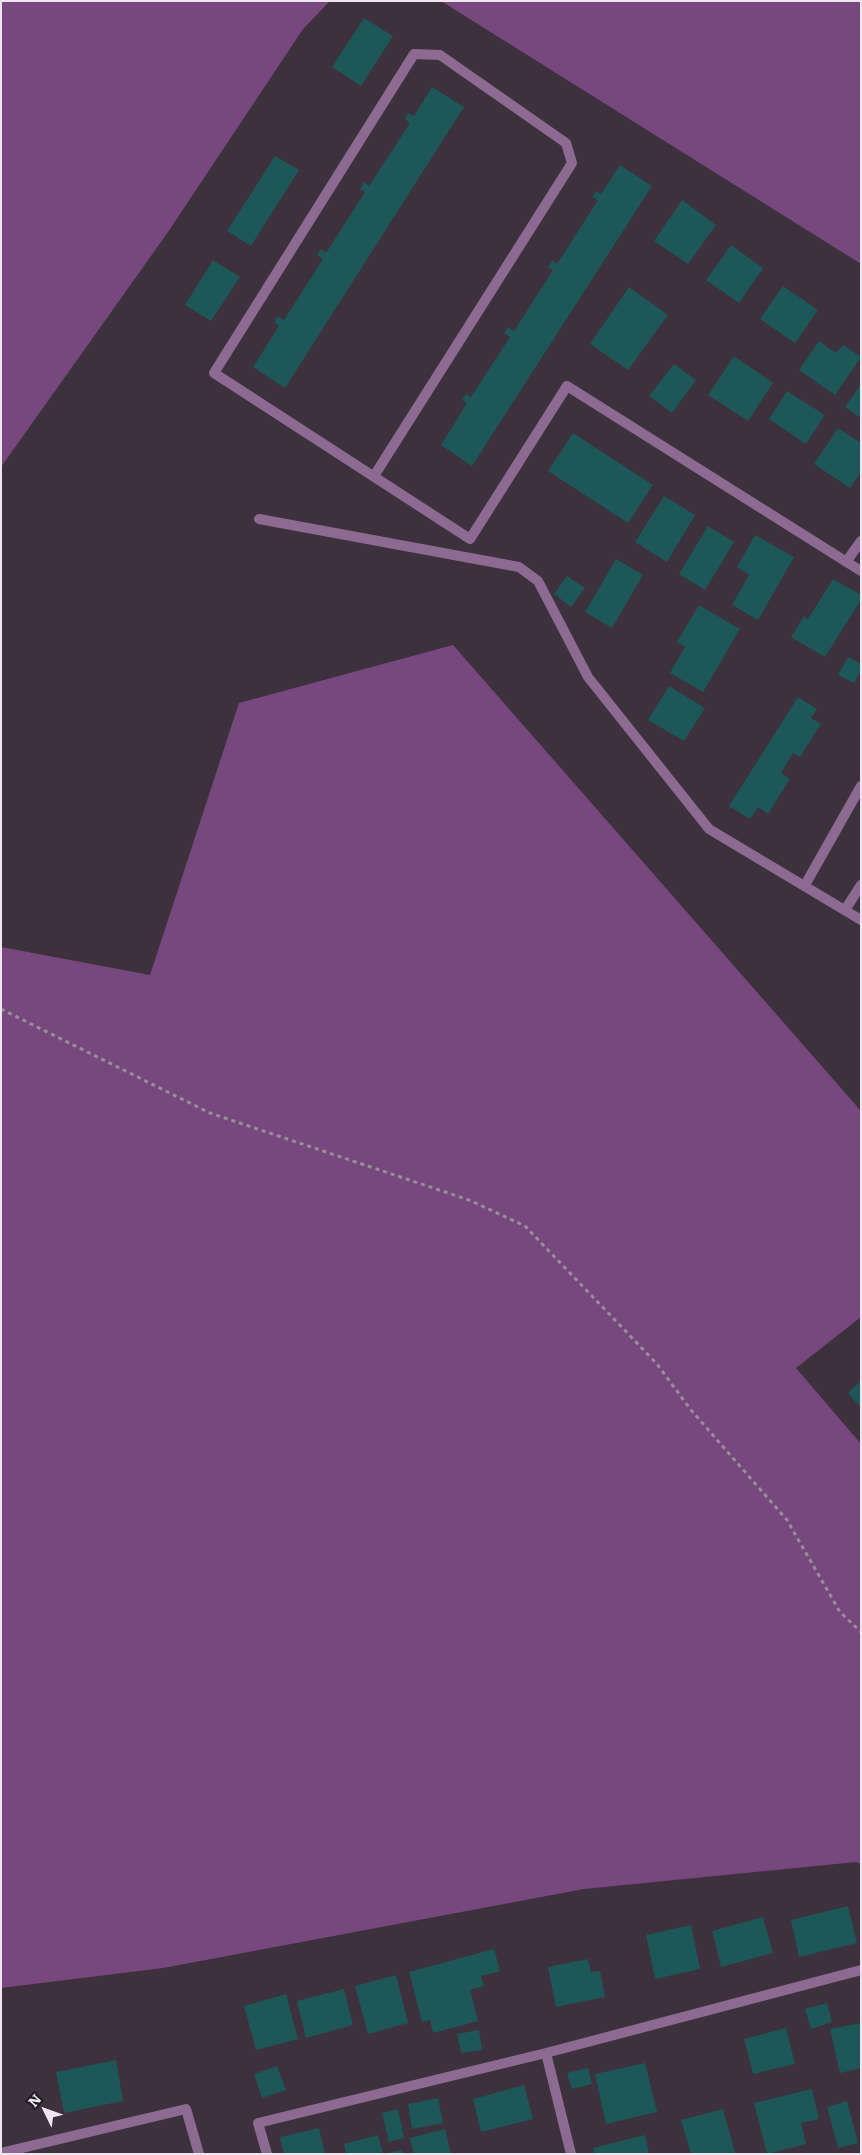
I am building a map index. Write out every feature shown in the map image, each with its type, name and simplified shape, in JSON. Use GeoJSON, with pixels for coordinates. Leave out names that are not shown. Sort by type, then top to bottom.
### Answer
{"type":"FeatureCollection","features":[{"type":"Feature","properties":{"kind":"street"},"geometry":{"type":"LineString","coordinates":[[374,476],[572,163],[566,143],[440,55],[414,54],[214,373],[470,539],[567,386],[861,571]]}},
{"type":"Feature","properties":{"kind":"street"},"geometry":{"type":"LineString","coordinates":[[259,519],[519,566],[538,581],[588,676],[709,829],[861,920]]}},
{"type":"Feature","properties":{"kind":"street"},"geometry":{"type":"LineString","coordinates":[[846,562],[861,541]]}},
{"type":"Feature","properties":{"kind":"street"},"geometry":{"type":"LineString","coordinates":[[805,885],[861,786]]}},
{"type":"Feature","properties":{"kind":"street"},"geometry":{"type":"LineString","coordinates":[[845,910],[861,885]]}},
{"type":"Feature","properties":{"kind":"street"},"geometry":{"type":"LineString","coordinates":[[267,2154],[258,2123],[546,2053],[861,1970]]}},
{"type":"Feature","properties":{"kind":"street"},"geometry":{"type":"LineString","coordinates":[[546,2053],[571,2154]]}},
{"type":"Feature","properties":{"kind":"street"},"geometry":{"type":"LineString","coordinates":[[1,2153],[186,2109],[199,2154]]}},
{"type":"Feature","properties":{"kind":"path"},"geometry":{"type":"LineString","coordinates":[[1,1009],[210,1113],[469,1200],[525,1226],[657,1364],[690,1410],[787,1520],[840,1612],[861,1632]]}},
{"type":"Feature","properties":{"kind":"shaded area"},"geometry":{"type":"Polygon","coordinates":[[[1,1],[330,1],[303,29],[168,232],[1,467],[1,1]]]}},
{"type":"Feature","properties":{"kind":"shaded area"},"geometry":{"type":"Polygon","coordinates":[[[441,1],[861,1],[861,264],[441,1]]]}},
{"type":"Feature","properties":{"kind":"shaded area"},"geometry":{"type":"Polygon","coordinates":[[[453,645],[861,1111],[861,1317],[796,1368],[861,1444],[861,1864],[856,1862],[584,1889],[163,1968],[1,1988],[1,947],[150,975],[239,703],[453,645]]]}},
{"type":"Feature","properties":{"kind":"building"},"geometry":{"type":"Polygon","coordinates":[[[364,18],[393,36],[361,86],[332,67],[364,18]]]}},
{"type":"Feature","properties":{"kind":"building"},"geometry":{"type":"Polygon","coordinates":[[[432,87],[464,107],[285,388],[253,367],[279,326],[274,322],[278,316],[284,320],[323,259],[317,255],[321,249],[326,253],[365,192],[360,189],[364,182],[369,186],[410,123],[405,119],[408,113],[414,116],[432,87]]]}},
{"type":"Feature","properties":{"kind":"building"},"geometry":{"type":"Polygon","coordinates":[[[275,156],[299,170],[251,246],[227,231],[275,156]]]}},
{"type":"Feature","properties":{"kind":"building"},"geometry":{"type":"Polygon","coordinates":[[[620,165],[652,186],[472,466],[441,445],[467,403],[462,400],[466,394],[471,397],[510,337],[504,333],[508,327],[514,331],[553,270],[548,267],[552,260],[557,264],[598,200],[592,197],[596,191],[601,194],[620,165]]]}},
{"type":"Feature","properties":{"kind":"building"},"geometry":{"type":"Polygon","coordinates":[[[682,200],[716,225],[688,264],[654,241],[682,200]]]}},
{"type":"Feature","properties":{"kind":"building"},"geometry":{"type":"Polygon","coordinates":[[[731,245],[763,268],[739,303],[706,280],[731,245]]]}},
{"type":"Feature","properties":{"kind":"building"},"geometry":{"type":"Polygon","coordinates":[[[213,260],[240,277],[211,321],[185,305],[213,260]]]}},
{"type":"Feature","properties":{"kind":"building"},"geometry":{"type":"Polygon","coordinates":[[[783,286],[818,310],[795,343],[760,319],[783,286]]]}},
{"type":"Feature","properties":{"kind":"building"},"geometry":{"type":"Polygon","coordinates":[[[629,287],[668,315],[628,370],[590,344],[629,287]]]}},
{"type":"Feature","properties":{"kind":"building"},"geometry":{"type":"Polygon","coordinates":[[[819,341],[836,353],[843,345],[861,357],[835,395],[799,370],[819,341]]]}},
{"type":"Feature","properties":{"kind":"building"},"geometry":{"type":"Polygon","coordinates":[[[734,356],[773,383],[748,421],[708,395],[734,356]]]}},
{"type":"Feature","properties":{"kind":"building"},"geometry":{"type":"Polygon","coordinates":[[[674,364],[696,380],[672,413],[649,396],[674,364]]]}},
{"type":"Feature","properties":{"kind":"building"},"geometry":{"type":"Polygon","coordinates":[[[861,384],[861,418],[845,407],[861,384]]]}},
{"type":"Feature","properties":{"kind":"building"},"geometry":{"type":"Polygon","coordinates":[[[787,391],[825,415],[806,444],[769,419],[787,391]]]}},
{"type":"Feature","properties":{"kind":"building"},"geometry":{"type":"Polygon","coordinates":[[[838,428],[861,443],[861,472],[850,488],[814,464],[838,428]]]}},
{"type":"Feature","properties":{"kind":"building"},"geometry":{"type":"Polygon","coordinates":[[[573,433],[653,485],[628,523],[548,471],[573,433]]]}},
{"type":"Feature","properties":{"kind":"building"},"geometry":{"type":"Polygon","coordinates":[[[664,496],[695,515],[667,562],[635,542],[664,496]]]}},
{"type":"Feature","properties":{"kind":"building"},"geometry":{"type":"Polygon","coordinates":[[[708,526],[734,542],[705,590],[679,574],[708,526]]]}},
{"type":"Feature","properties":{"kind":"building"},"geometry":{"type":"Polygon","coordinates":[[[755,535],[794,557],[758,620],[732,605],[749,575],[737,567],[755,535]]]}},
{"type":"Feature","properties":{"kind":"building"},"geometry":{"type":"Polygon","coordinates":[[[616,559],[643,575],[612,628],[585,612],[616,559]]]}},
{"type":"Feature","properties":{"kind":"building"},"geometry":{"type":"Polygon","coordinates":[[[567,576],[585,588],[571,607],[554,594],[567,576]]]}},
{"type":"Feature","properties":{"kind":"building"},"geometry":{"type":"Polygon","coordinates":[[[833,579],[861,595],[861,600],[825,657],[791,637],[804,616],[808,619],[833,579]]]}},
{"type":"Feature","properties":{"kind":"building"},"geometry":{"type":"Polygon","coordinates":[[[699,605],[740,629],[703,692],[670,673],[685,647],[677,642],[699,605]]]}},
{"type":"Feature","properties":{"kind":"building"},"geometry":{"type":"Polygon","coordinates":[[[848,657],[861,664],[861,670],[854,683],[838,675],[848,657]]]}},
{"type":"Feature","properties":{"kind":"building"},"geometry":{"type":"Polygon","coordinates":[[[669,686],[705,708],[684,741],[648,720],[669,686]]]}},
{"type":"Feature","properties":{"kind":"building"},"geometry":{"type":"Polygon","coordinates":[[[798,697],[817,709],[811,718],[821,724],[800,757],[793,753],[781,773],[790,779],[768,814],[758,807],[750,819],[729,806],[798,697]]]}},
{"type":"Feature","properties":{"kind":"building"},"geometry":{"type":"Polygon","coordinates":[[[861,1381],[861,1408],[848,1393],[861,1381]]]}},
{"type":"Feature","properties":{"kind":"building"},"geometry":{"type":"Polygon","coordinates":[[[848,1906],[857,1943],[799,1957],[791,1920],[848,1906]]]}},
{"type":"Feature","properties":{"kind":"building"},"geometry":{"type":"Polygon","coordinates":[[[763,1917],[773,1953],[721,1967],[712,1931],[763,1917]]]}},
{"type":"Feature","properties":{"kind":"building"},"geometry":{"type":"Polygon","coordinates":[[[691,1925],[700,1969],[655,1979],[646,1935],[691,1925]]]}},
{"type":"Feature","properties":{"kind":"building"},"geometry":{"type":"Polygon","coordinates":[[[494,1949],[500,1971],[481,1976],[484,1986],[470,1990],[478,2021],[433,2033],[430,2020],[422,2022],[409,1972],[494,1949]]]}},
{"type":"Feature","properties":{"kind":"building"},"geometry":{"type":"Polygon","coordinates":[[[588,1959],[591,1972],[600,1971],[605,1997],[556,2007],[548,1967],[588,1959]]]}},
{"type":"Feature","properties":{"kind":"building"},"geometry":{"type":"Polygon","coordinates":[[[396,1975],[408,2023],[368,2034],[355,1986],[396,1975]]]}},
{"type":"Feature","properties":{"kind":"building"},"geometry":{"type":"Polygon","coordinates":[[[344,1989],[353,2025],[306,2038],[297,2001],[344,1989]]]}},
{"type":"Feature","properties":{"kind":"building"},"geometry":{"type":"Polygon","coordinates":[[[286,1994],[298,2039],[256,2050],[244,2006],[286,1994]]]}},
{"type":"Feature","properties":{"kind":"building"},"geometry":{"type":"Polygon","coordinates":[[[827,2003],[832,2022],[811,2029],[805,2009],[827,2003]]]}},
{"type":"Feature","properties":{"kind":"building"},"geometry":{"type":"Polygon","coordinates":[[[861,2023],[861,2068],[840,2073],[830,2029],[861,2023]]]}},
{"type":"Feature","properties":{"kind":"building"},"geometry":{"type":"Polygon","coordinates":[[[786,2028],[795,2064],[753,2074],[744,2039],[786,2028]]]}},
{"type":"Feature","properties":{"kind":"building"},"geometry":{"type":"Polygon","coordinates":[[[479,2030],[482,2050],[461,2053],[457,2034],[479,2030]]]}},
{"type":"Feature","properties":{"kind":"building"},"geometry":{"type":"Polygon","coordinates":[[[116,2060],[123,2101],[64,2113],[56,2072],[116,2060]]]}},
{"type":"Feature","properties":{"kind":"building"},"geometry":{"type":"Polygon","coordinates":[[[645,2063],[657,2112],[606,2124],[595,2074],[645,2063]]]}},
{"type":"Feature","properties":{"kind":"building"},"geometry":{"type":"Polygon","coordinates":[[[277,2066],[286,2090],[262,2098],[254,2074],[277,2066]]]}},
{"type":"Feature","properties":{"kind":"building"},"geometry":{"type":"Polygon","coordinates":[[[588,2068],[592,2084],[572,2089],[567,2073],[588,2068]]]}},
{"type":"Feature","properties":{"kind":"building"},"geometry":{"type":"Polygon","coordinates":[[[524,2085],[533,2119],[481,2132],[473,2099],[524,2085]]]}},
{"type":"Feature","properties":{"kind":"building"},"geometry":{"type":"Polygon","coordinates":[[[812,2089],[819,2119],[801,2123],[806,2144],[767,2154],[754,2103],[812,2089]]]}},
{"type":"Feature","properties":{"kind":"building"},"geometry":{"type":"Polygon","coordinates":[[[438,2098],[443,2123],[412,2129],[408,2104],[438,2098]]]}},
{"type":"Feature","properties":{"kind":"building"},"geometry":{"type":"Polygon","coordinates":[[[847,2101],[858,2143],[838,2148],[827,2107],[847,2101]]]}},
{"type":"Feature","properties":{"kind":"building"},"geometry":{"type":"Polygon","coordinates":[[[398,2109],[404,2138],[389,2142],[382,2113],[398,2109]]]}},
{"type":"Feature","properties":{"kind":"building"},"geometry":{"type":"Polygon","coordinates":[[[723,2109],[735,2153],[691,2154],[681,2120],[723,2109]]]}},
{"type":"Feature","properties":{"kind":"building"},"geometry":{"type":"Polygon","coordinates":[[[319,2128],[325,2154],[284,2154],[280,2137],[319,2128]]]}},
{"type":"Feature","properties":{"kind":"building"},"geometry":{"type":"Polygon","coordinates":[[[445,2129],[451,2154],[414,2154],[410,2138],[445,2129]]]}},
{"type":"Feature","properties":{"kind":"building"},"geometry":{"type":"Polygon","coordinates":[[[378,2135],[383,2154],[346,2154],[344,2144],[378,2135]]]}},
{"type":"Feature","properties":{"kind":"building"},"geometry":{"type":"Polygon","coordinates":[[[645,2135],[649,2154],[594,2154],[593,2148],[645,2135]]]}},
{"type":"Feature","properties":{"kind":"building"},"geometry":{"type":"Polygon","coordinates":[[[402,2150],[403,2154],[387,2154],[387,2153],[402,2150]]]}}]}
